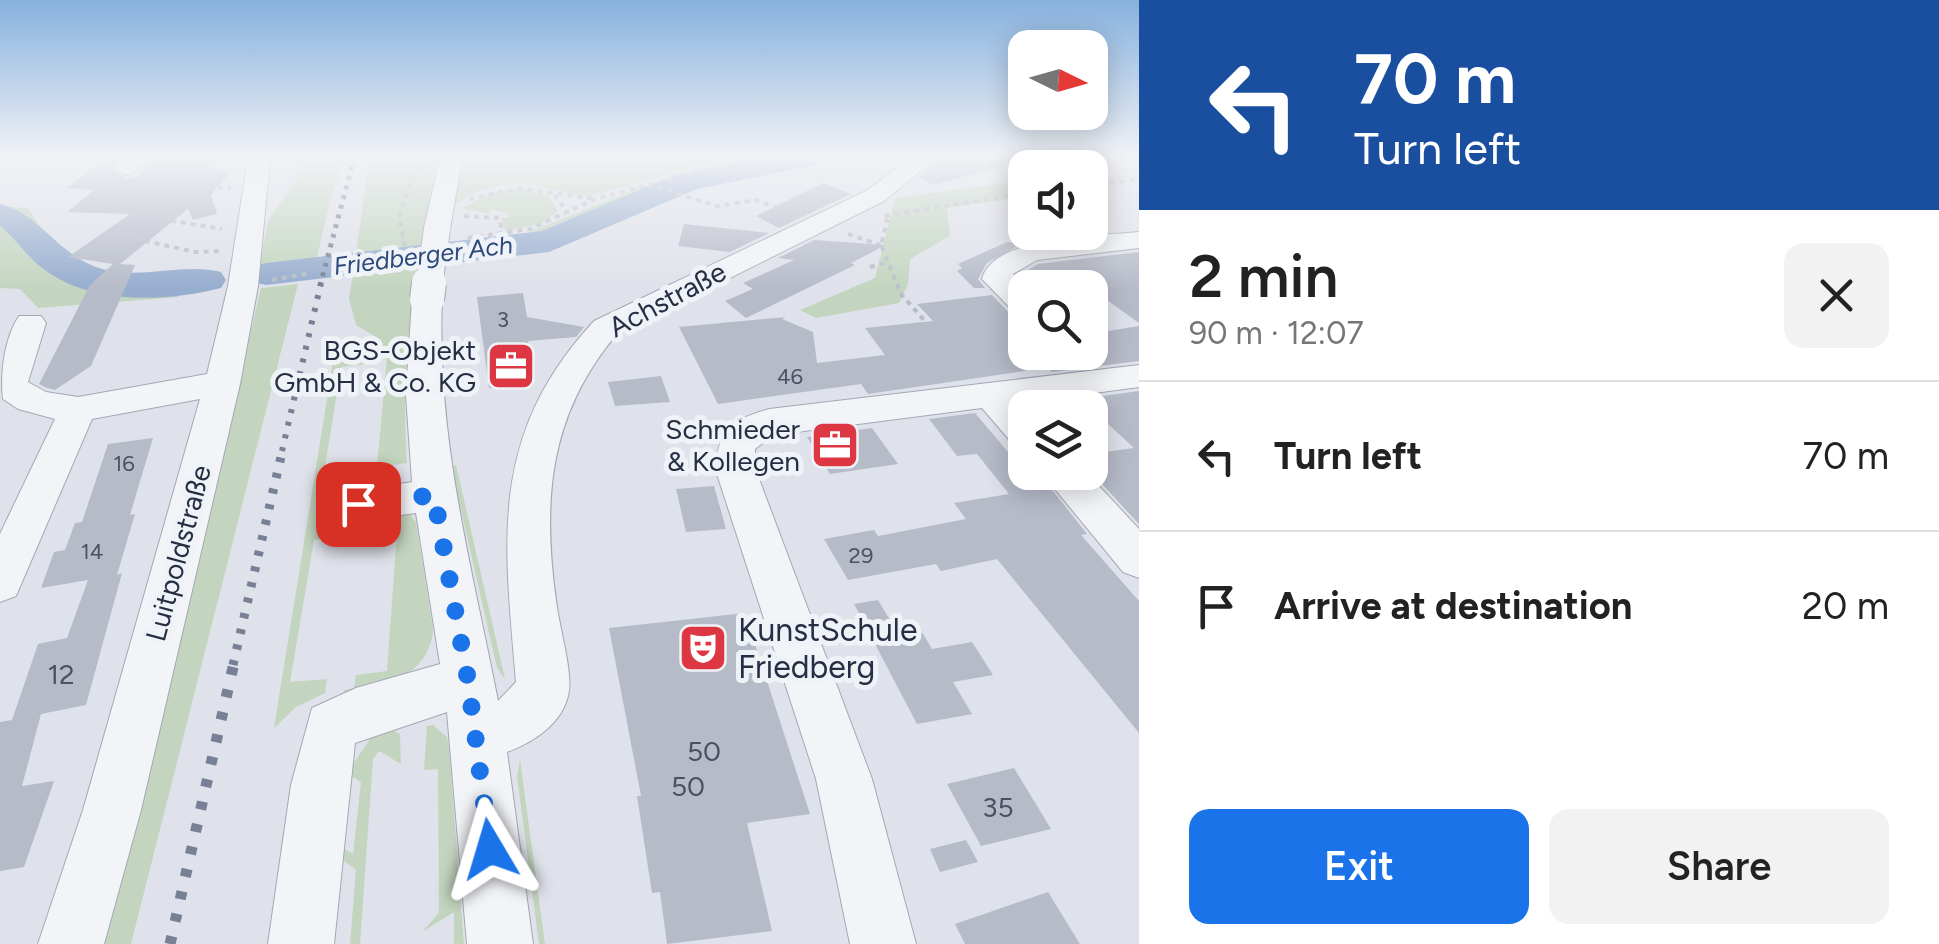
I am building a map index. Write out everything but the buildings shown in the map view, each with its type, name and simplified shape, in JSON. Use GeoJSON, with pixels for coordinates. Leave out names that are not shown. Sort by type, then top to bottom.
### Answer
{"type":"FeatureCollection","features":[{"type":"Feature","properties":{"kind":"street","name":"Luitpoldstraße"},"geometry":{"type":"LineString","coordinates":[[71,944],[112,810],[222,384],[247,262],[254,202]]}},
{"type":"Feature","properties":{"kind":"street"},"geometry":{"type":"LineString","coordinates":[[443,202],[426,299],[421,371],[434,495],[472,708],[500,944]]}},
{"type":"Feature","properties":{"kind":"street","name":"Achstraße"},"geometry":{"type":"LineString","coordinates":[[301,944],[331,727],[387,704],[472,708],[520,720],[543,690],[529,568],[530,477],[541,434],[575,362],[606,328],[662,296],[863,202]]}},
{"type":"Feature","properties":{"kind":"street"},"geometry":{"type":"LineString","coordinates":[[1108,243],[1139,240]]}},
{"type":"Feature","properties":{"kind":"street"},"geometry":{"type":"LineString","coordinates":[[1108,248],[1139,268]]}},
{"type":"Feature","properties":{"kind":"street"},"geometry":{"type":"LineString","coordinates":[[1008,290],[996,279],[999,270],[1030,252],[1048,250]]}},
{"type":"Feature","properties":{"kind":"street"},"geometry":{"type":"LineString","coordinates":[[30,323],[10,383],[17,395],[31,402],[78,410],[144,395],[222,384]]}},
{"type":"Feature","properties":{"kind":"street"},"geometry":{"type":"LineString","coordinates":[[883,944],[844,780],[757,499],[734,458],[736,446],[752,428],[808,417],[1119,379],[1139,410]]}},
{"type":"Feature","properties":{"kind":"street"},"geometry":{"type":"LineString","coordinates":[[990,395],[1008,415]]}},
{"type":"Feature","properties":{"kind":"street"},"geometry":{"type":"LineString","coordinates":[[0,582],[78,410]]}},
{"type":"Feature","properties":{"kind":"street"},"geometry":{"type":"LineString","coordinates":[[1077,490],[1139,559]]}},
{"type":"Feature","properties":{"kind":"street"},"geometry":{"type":"LineString","coordinates":[[358,504],[434,495]]}},
{"type":"Feature","properties":{"kind":"path"},"geometry":{"type":"LineString","coordinates":[[404,202],[399,217],[405,245]]}},
{"type":"Feature","properties":{"kind":"path"},"geometry":{"type":"LineString","coordinates":[[560,202],[568,212]]}},
{"type":"Feature","properties":{"kind":"path"},"geometry":{"type":"LineString","coordinates":[[468,238],[542,225],[589,202]]}},
{"type":"Feature","properties":{"kind":"path"},"geometry":{"type":"LineString","coordinates":[[700,202],[718,206],[743,202]]}},
{"type":"Feature","properties":{"kind":"path"},"geometry":{"type":"LineString","coordinates":[[762,202],[821,224]]}},
{"type":"Feature","properties":{"kind":"path"},"geometry":{"type":"LineString","coordinates":[[969,202],[883,216],[887,221],[881,246],[901,294],[990,395]]}},
{"type":"Feature","properties":{"kind":"path"},"geometry":{"type":"LineString","coordinates":[[469,216],[499,218],[503,234]]}},
{"type":"Feature","properties":{"kind":"path"},"geometry":{"type":"LineString","coordinates":[[161,219],[222,229]]}},
{"type":"Feature","properties":{"kind":"path"},"geometry":{"type":"LineString","coordinates":[[135,239],[196,252],[217,252],[247,262]]}},
{"type":"Feature","properties":{"kind":"path"},"geometry":{"type":"LineString","coordinates":[[870,268],[885,263]]}},
{"type":"Feature","properties":{"kind":"path"},"geometry":{"type":"LineString","coordinates":[[353,269],[392,271]]}},
{"type":"Feature","properties":{"kind":"green space"},"geometry":{"type":"Polygon","coordinates":[[[281,202],[330,202],[316,262],[259,269],[268,221],[281,202]]]}},
{"type":"Feature","properties":{"kind":"green space"},"geometry":{"type":"Polygon","coordinates":[[[363,202],[431,202],[411,309],[405,424],[407,463],[377,467],[387,356],[377,356],[376,337],[356,325],[349,299],[363,202]]]}},
{"type":"Feature","properties":{"kind":"green space"},"geometry":{"type":"Polygon","coordinates":[[[473,202],[553,202],[558,211],[542,223],[506,231],[501,218],[510,217],[507,213],[462,208],[473,202]]]}},
{"type":"Feature","properties":{"kind":"green space"},"geometry":{"type":"Polygon","coordinates":[[[603,202],[630,202],[554,235],[475,246],[473,239],[527,233],[603,202]]]}},
{"type":"Feature","properties":{"kind":"green space"},"geometry":{"type":"Polygon","coordinates":[[[894,202],[989,202],[947,208],[950,236],[910,259],[908,284],[899,303],[816,318],[800,310],[875,278],[894,202]]]}},
{"type":"Feature","properties":{"kind":"green space"},"geometry":{"type":"Polygon","coordinates":[[[0,207],[28,208],[49,241],[97,275],[163,274],[179,297],[38,308],[20,289],[0,288],[0,207]]]}},
{"type":"Feature","properties":{"kind":"green space"},"geometry":{"type":"Polygon","coordinates":[[[298,284],[131,944],[98,944],[163,704],[261,288],[298,284]]]}},
{"type":"Feature","properties":{"kind":"green space"},"geometry":{"type":"Polygon","coordinates":[[[364,359],[365,364],[341,367],[322,486],[348,484],[346,500],[320,503],[316,524],[344,521],[343,536],[314,540],[290,682],[327,679],[325,693],[296,707],[274,728],[333,362],[364,359]]]}},
{"type":"Feature","properties":{"kind":"green space"},"geometry":{"type":"Polygon","coordinates":[[[456,465],[505,679],[497,668],[451,466],[456,465]]]}},
{"type":"Feature","properties":{"kind":"green space"},"geometry":{"type":"Polygon","coordinates":[[[407,511],[416,522],[433,629],[430,645],[414,669],[402,678],[344,702],[344,690],[354,688],[356,675],[387,671],[397,533],[370,535],[379,518],[407,511]]]}},
{"type":"Feature","properties":{"kind":"green space"},"geometry":{"type":"Polygon","coordinates":[[[433,725],[447,737],[449,747],[464,944],[454,944],[454,912],[422,932],[439,913],[438,769],[424,770],[427,726],[433,725]]]}},
{"type":"Feature","properties":{"kind":"green space"},"geometry":{"type":"Polygon","coordinates":[[[389,728],[400,734],[401,764],[379,751],[373,759],[360,944],[350,944],[356,870],[328,849],[329,840],[353,854],[361,782],[347,773],[372,736],[389,728]]]}},
{"type":"Feature","properties":{"kind":"green space"},"geometry":{"type":"Polygon","coordinates":[[[520,760],[545,944],[539,944],[517,776],[520,760]]]}},
{"type":"Feature","properties":{"kind":"waterway","name":"Friedberger Ach"},"geometry":{"type":"LineString","coordinates":[[266,274],[549,241],[639,202]]}},
{"type":"Feature","properties":{"kind":"waterway","name":"Friedberger Ach"},"geometry":{"type":"LineString","coordinates":[[0,214],[20,225],[45,253],[82,275],[143,285],[207,280]]}},
{"type":"Feature","properties":{"kind":"railway"},"geometry":{"type":"LineString","coordinates":[[320,286],[342,202]]}},
{"type":"Feature","properties":{"kind":"railway"},"geometry":{"type":"LineString","coordinates":[[282,451],[321,283]]}},
{"type":"Feature","properties":{"kind":"railway"},"geometry":{"type":"LineString","coordinates":[[233,665],[283,448]]}},
{"type":"Feature","properties":{"kind":"railway"},"geometry":{"type":"LineString","coordinates":[[170,944],[234,663]]}},
{"type":"Feature","properties":{"kind":"place","name":"BGS-Objekt GmbH & Co. KG"},"geometry":{"type":"Point","coordinates":[511,366]}},
{"type":"Feature","properties":{"kind":"place","name":"Schmieder & Kollegen"},"geometry":{"type":"Point","coordinates":[835,445]}},
{"type":"Feature","properties":{"kind":"place","name":"KunstSchule Friedberg"},"geometry":{"type":"Point","coordinates":[703,648]}},
{"type":"Feature","properties":{"kind":"route"},"geometry":{"type":"LineString","coordinates":[[358,504],[434,495],[468,680],[490,849]]}}]}
